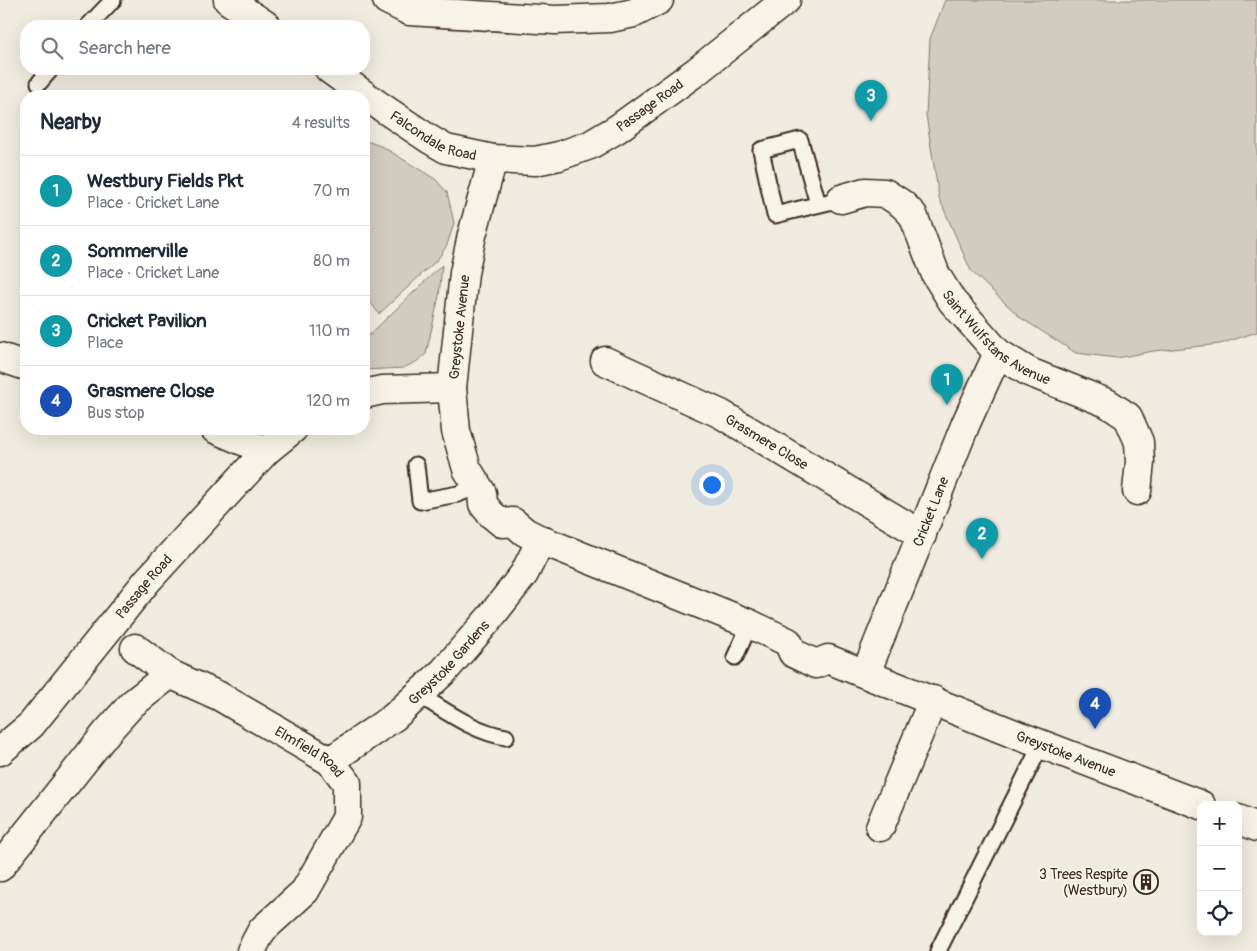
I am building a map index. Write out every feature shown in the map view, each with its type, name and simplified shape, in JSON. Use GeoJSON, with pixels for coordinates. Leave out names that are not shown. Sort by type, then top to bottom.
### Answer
{"type":"FeatureCollection","features":[{"type":"Feature","properties":{"kind":"street"},"geometry":{"type":"LineString","coordinates":[[228,0],[258,20]]}},
{"type":"Feature","properties":{"kind":"street"},"geometry":{"type":"LineString","coordinates":[[388,0],[409,11],[555,20],[610,18],[634,13],[659,0]]}},
{"type":"Feature","properties":{"kind":"street","name":"Passage Road"},"geometry":{"type":"LineString","coordinates":[[493,159],[535,161],[560,156],[590,145],[644,110],[690,76],[786,0]]}},
{"type":"Feature","properties":{"kind":"street","name":"Falcondale Road"},"geometry":{"type":"LineString","coordinates":[[337,75],[358,90]]}},
{"type":"Feature","properties":{"kind":"street","name":"Falcondale Road"},"geometry":{"type":"LineString","coordinates":[[370,98],[446,149],[493,159]]}},
{"type":"Feature","properties":{"kind":"street","name":"Greystoke Avenue"},"geometry":{"type":"LineString","coordinates":[[493,159],[472,235],[464,273],[452,388],[459,444],[467,469],[480,490],[483,504],[491,514],[502,524],[513,522],[525,532],[541,540],[750,624],[788,642],[800,637],[807,640],[825,648],[828,659],[1197,803]]}},
{"type":"Feature","properties":{"kind":"street","name":"Saint Wulfstans Avenue"},"geometry":{"type":"LineString","coordinates":[[829,202],[865,192],[885,193],[902,204],[913,215],[936,275],[952,301],[998,353],[1029,372],[1107,404],[1128,416],[1139,442],[1140,462],[1137,491]]}},
{"type":"Feature","properties":{"kind":"street","name":"Cricket Lane"},"geometry":{"type":"LineString","coordinates":[[866,673],[966,423],[998,353]]}},
{"type":"Feature","properties":{"kind":"street"},"geometry":{"type":"LineString","coordinates":[[0,357],[20,364]]}},
{"type":"Feature","properties":{"kind":"street","name":"Grasmere Close"},"geometry":{"type":"LineString","coordinates":[[605,361],[721,414],[922,535]]}},
{"type":"Feature","properties":{"kind":"street"},"geometry":{"type":"LineString","coordinates":[[370,393],[382,390],[452,388]]}},
{"type":"Feature","properties":{"kind":"street"},"geometry":{"type":"LineString","coordinates":[[229,435],[266,451]]}},
{"type":"Feature","properties":{"kind":"street","name":"Passage Road"},"geometry":{"type":"LineString","coordinates":[[0,751],[31,724],[147,581],[266,451],[286,435]]}},
{"type":"Feature","properties":{"kind":"street","name":"Greystoke Gardens"},"geometry":{"type":"LineString","coordinates":[[330,762],[394,717],[444,671],[490,619],[524,574],[541,540]]}},
{"type":"Feature","properties":{"kind":"street","name":"Elmfield Road"},"geometry":{"type":"LineString","coordinates":[[134,648],[170,674],[219,696],[330,762],[347,783],[347,817],[305,891],[262,930],[251,951]]}},
{"type":"Feature","properties":{"kind":"street"},"geometry":{"type":"LineString","coordinates":[[0,867],[9,838],[132,704],[170,674]]}},
{"type":"Feature","properties":{"kind":"street"},"geometry":{"type":"LineString","coordinates":[[880,827],[933,700]]}},
{"type":"Feature","properties":{"kind":"street"},"geometry":{"type":"LineString","coordinates":[[1242,821],[1257,827]]}},
{"type":"Feature","properties":{"kind":"lane"},"geometry":{"type":"LineString","coordinates":[[94,20],[113,0]]}},
{"type":"Feature","properties":{"kind":"lane"},"geometry":{"type":"LineString","coordinates":[[39,82],[45,75]]}},
{"type":"Feature","properties":{"kind":"lane"},"geometry":{"type":"LineString","coordinates":[[800,140],[829,202],[775,215],[761,150],[800,140]]}},
{"type":"Feature","properties":{"kind":"lane"},"geometry":{"type":"LineString","coordinates":[[416,466],[420,501],[480,490]]}},
{"type":"Feature","properties":{"kind":"lane"},"geometry":{"type":"LineString","coordinates":[[735,657],[750,624]]}},
{"type":"Feature","properties":{"kind":"lane"},"geometry":{"type":"LineString","coordinates":[[419,695],[490,735],[506,737]]}},
{"type":"Feature","properties":{"kind":"lane"},"geometry":{"type":"LineString","coordinates":[[938,951],[1042,743]]}},
{"type":"Feature","properties":{"kind":"shaded area"},"geometry":{"type":"Polygon","coordinates":[[[945,0],[1257,0],[1257,332],[1220,344],[1154,351],[1116,358],[1076,353],[1021,318],[971,271],[939,198],[926,115],[930,39],[945,0]]]}},
{"type":"Feature","properties":{"kind":"shaded area"},"geometry":{"type":"Polygon","coordinates":[[[370,142],[383,147],[435,179],[447,192],[454,223],[447,245],[438,259],[379,314],[370,301],[370,142]]]}},
{"type":"Feature","properties":{"kind":"shaded area"},"geometry":{"type":"Polygon","coordinates":[[[442,265],[439,296],[426,354],[416,362],[403,368],[370,370],[370,334],[442,265]]]}},
{"type":"Feature","properties":{"kind":"place","name":"Cricket Pavilion"},"geometry":{"type":"Point","coordinates":[871,121]}},
{"type":"Feature","properties":{"kind":"place","name":"Westbury Fields Pkt"},"geometry":{"type":"Point","coordinates":[947,405]}},
{"type":"Feature","properties":{"kind":"place","name":"Sommerville"},"geometry":{"type":"Point","coordinates":[982,559]}},
{"type":"Feature","properties":{"kind":"place","name":"Grasmere Close"},"geometry":{"type":"Point","coordinates":[1095,729]}},
{"type":"Feature","properties":{"kind":"place","name":"3 Trees Respite (Westbury)"},"geometry":{"type":"Point","coordinates":[1146,882]}}]}
